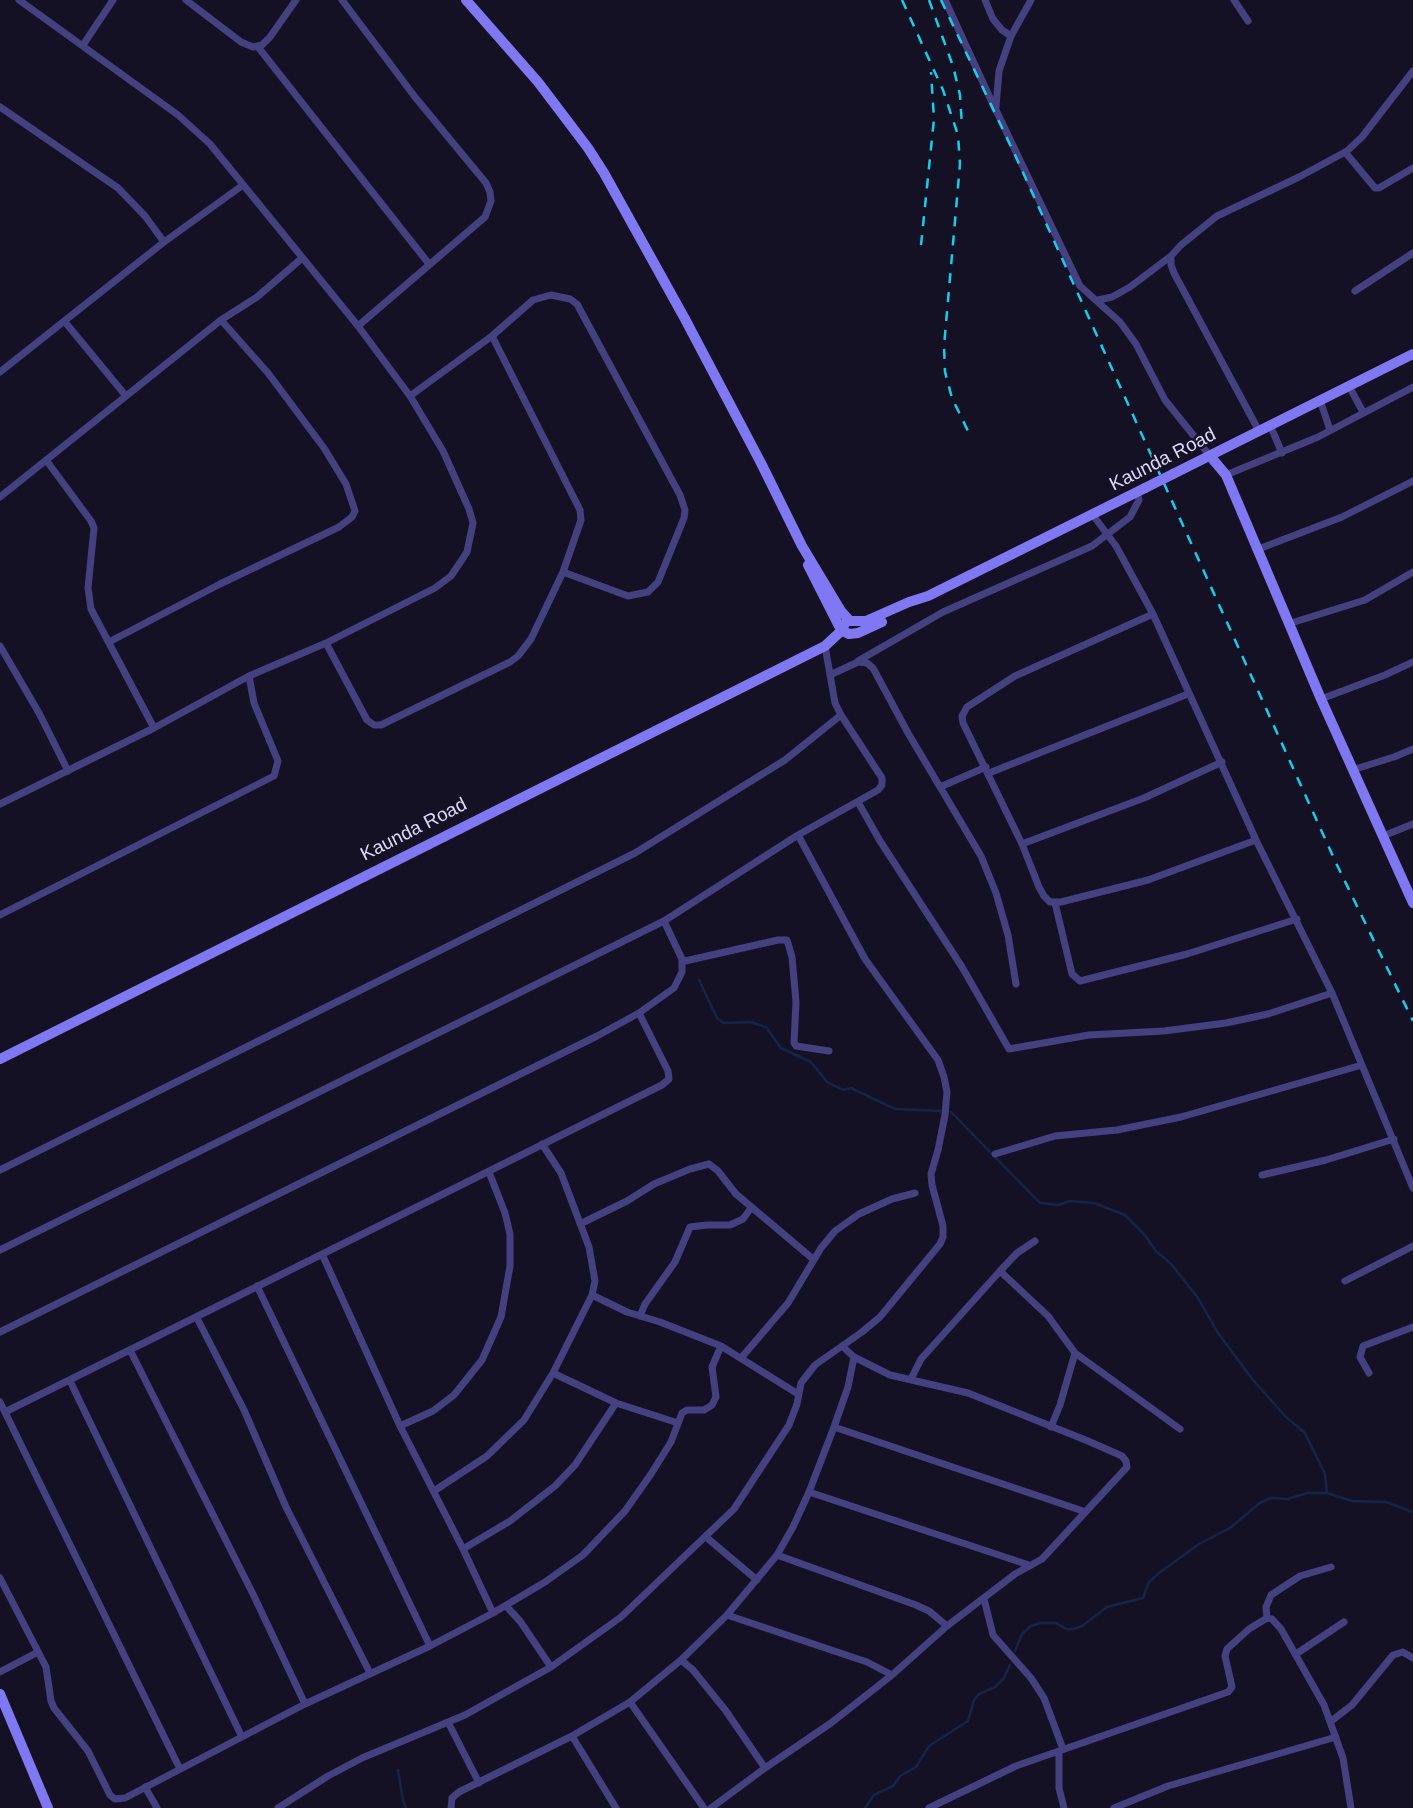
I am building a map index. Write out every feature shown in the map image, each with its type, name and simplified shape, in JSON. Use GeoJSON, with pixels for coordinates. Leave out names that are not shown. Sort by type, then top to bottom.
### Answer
{"type":"FeatureCollection","features":[{"type":"Feature","properties":{"kind":"street"},"geometry":{"type":"LineString","coordinates":[[0,804],[154,728],[249,676],[326,643],[435,588],[451,576],[467,552],[473,523],[443,451],[410,396],[358,326],[210,144],[194,127],[19,0]]}},
{"type":"Feature","properties":{"kind":"street"},"geometry":{"type":"LineString","coordinates":[[83,45],[113,0]]}},
{"type":"Feature","properties":{"kind":"street"},"geometry":{"type":"LineString","coordinates":[[186,0],[242,42],[258,47],[429,264]]}},
{"type":"Feature","properties":{"kind":"street"},"geometry":{"type":"LineString","coordinates":[[258,47],[270,37],[296,0]]}},
{"type":"Feature","properties":{"kind":"street"},"geometry":{"type":"LineString","coordinates":[[342,0],[490,192],[491,207],[485,217],[358,326]]}},
{"type":"Feature","properties":{"kind":"street"},"geometry":{"type":"LineString","coordinates":[[466,0],[538,82],[604,173],[685,319],[841,616]]}},
{"type":"Feature","properties":{"kind":"street"},"geometry":{"type":"LineString","coordinates":[[945,0],[1080,286],[1120,322],[1136,344],[1165,400],[1226,475],[1352,770],[1413,903]]}},
{"type":"Feature","properties":{"kind":"street"},"geometry":{"type":"LineString","coordinates":[[985,0],[993,19],[1011,37]]}},
{"type":"Feature","properties":{"kind":"street"},"geometry":{"type":"LineString","coordinates":[[996,110],[999,71],[1011,37],[1031,0]]}},
{"type":"Feature","properties":{"kind":"street"},"geometry":{"type":"LineString","coordinates":[[1234,0],[1248,21]]}},
{"type":"Feature","properties":{"kind":"street"},"geometry":{"type":"LineString","coordinates":[[1098,300],[1112,297],[1130,287],[1217,216],[1345,152],[1362,137],[1413,71]]}},
{"type":"Feature","properties":{"kind":"street"},"geometry":{"type":"LineString","coordinates":[[0,107],[118,188],[145,216],[164,242]]}},
{"type":"Feature","properties":{"kind":"street"},"geometry":{"type":"LineString","coordinates":[[1345,152],[1375,188],[1413,168]]}},
{"type":"Feature","properties":{"kind":"street"},"geometry":{"type":"LineString","coordinates":[[0,372],[164,242],[243,185]]}},
{"type":"Feature","properties":{"kind":"street"},"geometry":{"type":"LineString","coordinates":[[1355,291],[1413,253]]}},
{"type":"Feature","properties":{"kind":"street"},"geometry":{"type":"LineString","coordinates":[[1171,256],[1174,273],[1259,430]]}},
{"type":"Feature","properties":{"kind":"street"},"geometry":{"type":"LineString","coordinates":[[0,498],[221,320],[257,297],[301,259]]}},
{"type":"Feature","properties":{"kind":"street"},"geometry":{"type":"LineString","coordinates":[[410,396],[492,336],[533,300],[551,295],[570,299],[577,304],[683,503],[684,518],[658,582],[648,592],[628,596],[563,572]]}},
{"type":"Feature","properties":{"kind":"street"},"geometry":{"type":"LineString","coordinates":[[109,642],[220,584],[340,527],[355,511],[351,494],[324,447],[268,373],[221,320]]}},
{"type":"Feature","properties":{"kind":"street"},"geometry":{"type":"LineString","coordinates":[[65,322],[126,396]]}},
{"type":"Feature","properties":{"kind":"street"},"geometry":{"type":"LineString","coordinates":[[326,643],[367,720],[374,725],[381,725],[518,656],[531,639],[563,572],[581,520],[580,510],[492,336]]}},
{"type":"Feature","properties":{"kind":"street","name":"Kaunda Road"},"geometry":{"type":"LineString","coordinates":[[841,630],[849,634],[859,633],[1413,354]]}},
{"type":"Feature","properties":{"kind":"street"},"geometry":{"type":"LineString","coordinates":[[1349,386],[1363,412]]}},
{"type":"Feature","properties":{"kind":"street"},"geometry":{"type":"LineString","coordinates":[[1226,475],[1282,453],[1413,387]]}},
{"type":"Feature","properties":{"kind":"street"},"geometry":{"type":"LineString","coordinates":[[1320,400],[1330,430]]}},
{"type":"Feature","properties":{"kind":"street"},"geometry":{"type":"LineString","coordinates":[[1270,425],[1282,453]]}},
{"type":"Feature","properties":{"kind":"street"},"geometry":{"type":"LineString","coordinates":[[46,460],[94,528],[88,588],[91,609],[154,728]]}},
{"type":"Feature","properties":{"kind":"street"},"geometry":{"type":"LineString","coordinates":[[1256,550],[1342,517],[1413,481]]}},
{"type":"Feature","properties":{"kind":"street"},"geometry":{"type":"LineString","coordinates":[[830,675],[858,662],[936,615],[1092,546],[1130,517],[1141,490]]}},
{"type":"Feature","properties":{"kind":"street"},"geometry":{"type":"LineString","coordinates":[[1092,514],[1138,583],[1153,614],[1256,840],[1332,993],[1413,1188]]}},
{"type":"Feature","properties":{"kind":"street"},"geometry":{"type":"LineString","coordinates":[[1289,624],[1365,600],[1413,572]]}},
{"type":"Feature","properties":{"kind":"street","name":"Kaunda Road"},"geometry":{"type":"LineString","coordinates":[[0,1059],[825,646],[841,630],[841,616],[854,622],[866,621],[928,596]]}},
{"type":"Feature","properties":{"kind":"street"},"geometry":{"type":"LineString","coordinates":[[1153,614],[1015,676],[967,707],[962,716],[963,723],[1022,844],[1044,897],[1055,903],[1148,880],[1256,840]]}},
{"type":"Feature","properties":{"kind":"street"},"geometry":{"type":"LineString","coordinates":[[0,646],[39,713],[68,771]]}},
{"type":"Feature","properties":{"kind":"street"},"geometry":{"type":"LineString","coordinates":[[0,1250],[664,921],[798,835],[878,790],[883,782],[835,703],[825,646]]}},
{"type":"Feature","properties":{"kind":"street"},"geometry":{"type":"LineString","coordinates":[[858,662],[867,663],[873,668],[981,856],[1008,935],[1017,984]]}},
{"type":"Feature","properties":{"kind":"street"},"geometry":{"type":"LineString","coordinates":[[1321,699],[1413,662]]}},
{"type":"Feature","properties":{"kind":"street"},"geometry":{"type":"LineString","coordinates":[[0,915],[274,776],[278,761],[254,703],[249,676]]}},
{"type":"Feature","properties":{"kind":"street"},"geometry":{"type":"LineString","coordinates":[[940,787],[1188,694]]}},
{"type":"Feature","properties":{"kind":"street"},"geometry":{"type":"LineString","coordinates":[[0,1170],[635,853],[785,760],[841,715]]}},
{"type":"Feature","properties":{"kind":"street"},"geometry":{"type":"LineString","coordinates":[[1352,770],[1413,749]]}},
{"type":"Feature","properties":{"kind":"street"},"geometry":{"type":"LineString","coordinates":[[1022,844],[1144,798],[1222,762]]}},
{"type":"Feature","properties":{"kind":"street"},"geometry":{"type":"LineString","coordinates":[[858,802],[880,841],[955,956],[1009,1049],[1089,1035],[1164,1031],[1226,1023],[1268,1014],[1332,993]]}},
{"type":"Feature","properties":{"kind":"street"},"geometry":{"type":"LineString","coordinates":[[1383,836],[1413,824]]}},
{"type":"Feature","properties":{"kind":"street"},"geometry":{"type":"LineString","coordinates":[[278,1808],[362,1758],[490,1701],[551,1667],[621,1617],[734,1509],[789,1424],[801,1383],[815,1365],[880,1317],[933,1254],[943,1237],[931,1174],[942,1131],[947,1092],[938,1060],[865,958],[798,835]]}},
{"type":"Feature","properties":{"kind":"street"},"geometry":{"type":"LineString","coordinates":[[1055,903],[1072,974],[1080,981],[1187,954],[1297,919]]}},
{"type":"Feature","properties":{"kind":"street"},"geometry":{"type":"LineString","coordinates":[[0,1332],[123,1273],[639,1013],[678,983],[682,972],[682,959],[664,921]]}},
{"type":"Feature","properties":{"kind":"street"},"geometry":{"type":"LineString","coordinates":[[682,959],[690,961],[787,940],[792,957],[796,1002],[794,1043],[796,1046],[830,1051]]}},
{"type":"Feature","properties":{"kind":"street"},"geometry":{"type":"LineString","coordinates":[[5,1412],[662,1085],[669,1079],[668,1071],[639,1013]]}},
{"type":"Feature","properties":{"kind":"street"},"geometry":{"type":"LineString","coordinates":[[995,1154],[1055,1136],[1117,1130],[1181,1117],[1362,1065]]}},
{"type":"Feature","properties":{"kind":"street"},"geometry":{"type":"LineString","coordinates":[[1262,1175],[1325,1160],[1394,1139]]}},
{"type":"Feature","properties":{"kind":"street"},"geometry":{"type":"LineString","coordinates":[[434,1491],[475,1465],[524,1420],[553,1373],[592,1295],[595,1281],[593,1266],[580,1224],[561,1173],[542,1144]]}},
{"type":"Feature","properties":{"kind":"street"},"geometry":{"type":"LineString","coordinates":[[580,1224],[627,1202],[654,1184],[709,1164],[751,1208],[813,1259]]}},
{"type":"Feature","properties":{"kind":"street"},"geometry":{"type":"LineString","coordinates":[[400,1426],[433,1411],[454,1395],[482,1360],[501,1317],[510,1266],[510,1234],[489,1172]]}},
{"type":"Feature","properties":{"kind":"street"},"geometry":{"type":"LineString","coordinates":[[743,1357],[788,1303],[827,1240],[859,1214],[892,1199],[915,1193]]}},
{"type":"Feature","properties":{"kind":"street"},"geometry":{"type":"LineString","coordinates":[[640,1316],[645,1304],[675,1262],[690,1227],[730,1225],[743,1219],[751,1208]]}},
{"type":"Feature","properties":{"kind":"street"},"geometry":{"type":"LineString","coordinates":[[911,1379],[921,1359],[1000,1271],[1017,1253],[1035,1241]]}},
{"type":"Feature","properties":{"kind":"street"},"geometry":{"type":"LineString","coordinates":[[1345,1281],[1413,1246]]}},
{"type":"Feature","properties":{"kind":"street"},"geometry":{"type":"LineString","coordinates":[[322,1254],[400,1426],[493,1613]]}},
{"type":"Feature","properties":{"kind":"street"},"geometry":{"type":"LineString","coordinates":[[1000,1271],[1048,1316],[1075,1353],[1180,1429]]}},
{"type":"Feature","properties":{"kind":"street"},"geometry":{"type":"LineString","coordinates":[[257,1286],[430,1646]]}},
{"type":"Feature","properties":{"kind":"street"},"geometry":{"type":"LineString","coordinates":[[592,1295],[721,1346],[743,1357],[798,1394]]}},
{"type":"Feature","properties":{"kind":"street"},"geometry":{"type":"LineString","coordinates":[[197,1318],[244,1410],[286,1507],[370,1673]]}},
{"type":"Feature","properties":{"kind":"street"},"geometry":{"type":"LineString","coordinates":[[1369,1373],[1360,1357],[1363,1346],[1413,1327]]}},
{"type":"Feature","properties":{"kind":"street"},"geometry":{"type":"LineString","coordinates":[[0,1578],[48,1675],[54,1708],[88,1751],[110,1795],[120,1800],[305,1704],[430,1646],[493,1613],[545,1582],[583,1555],[625,1511],[665,1454],[680,1416],[687,1410],[704,1410],[712,1405],[716,1397],[712,1367],[721,1346]]}},
{"type":"Feature","properties":{"kind":"street"},"geometry":{"type":"LineString","coordinates":[[711,1808],[831,1723],[892,1675],[947,1626],[1029,1565],[1042,1559],[1083,1511],[1125,1471],[1126,1461],[1122,1456],[968,1393],[890,1375],[854,1357],[842,1346]]}},
{"type":"Feature","properties":{"kind":"street"},"geometry":{"type":"LineString","coordinates":[[130,1350],[253,1594],[305,1704]]}},
{"type":"Feature","properties":{"kind":"street"},"geometry":{"type":"LineString","coordinates":[[1051,1427],[1075,1353]]}},
{"type":"Feature","properties":{"kind":"street"},"geometry":{"type":"LineString","coordinates":[[451,1808],[452,1798],[459,1792],[572,1737],[630,1702],[681,1660],[727,1615],[777,1555],[809,1492],[835,1427],[854,1357]]}},
{"type":"Feature","properties":{"kind":"street"},"geometry":{"type":"LineString","coordinates":[[553,1373],[616,1403],[678,1423]]}},
{"type":"Feature","properties":{"kind":"street"},"geometry":{"type":"LineString","coordinates":[[70,1381],[242,1737]]}},
{"type":"Feature","properties":{"kind":"street"},"geometry":{"type":"LineString","coordinates":[[0,1402],[180,1769]]}},
{"type":"Feature","properties":{"kind":"street"},"geometry":{"type":"LineString","coordinates":[[463,1549],[510,1521],[555,1486],[575,1465],[616,1403]]}},
{"type":"Feature","properties":{"kind":"street"},"geometry":{"type":"LineString","coordinates":[[835,1427],[1083,1511]]}},
{"type":"Feature","properties":{"kind":"street"},"geometry":{"type":"LineString","coordinates":[[809,1492],[1029,1565]]}},
{"type":"Feature","properties":{"kind":"street"},"geometry":{"type":"LineString","coordinates":[[706,1537],[757,1580]]}},
{"type":"Feature","properties":{"kind":"street"},"geometry":{"type":"LineString","coordinates":[[777,1555],[916,1605],[929,1611],[947,1626]]}},
{"type":"Feature","properties":{"kind":"street"},"geometry":{"type":"LineString","coordinates":[[1267,1618],[1266,1607],[1271,1595],[1300,1576],[1331,1567]]}},
{"type":"Feature","properties":{"kind":"street"},"geometry":{"type":"LineString","coordinates":[[984,1599],[993,1635],[1031,1678],[1044,1698],[1061,1750],[1059,1787],[1064,1808]]}},
{"type":"Feature","properties":{"kind":"street"},"geometry":{"type":"LineString","coordinates":[[506,1605],[551,1667]]}},
{"type":"Feature","properties":{"kind":"street"},"geometry":{"type":"LineString","coordinates":[[727,1615],[867,1662],[892,1675]]}},
{"type":"Feature","properties":{"kind":"street"},"geometry":{"type":"LineString","coordinates":[[1267,1618],[1277,1623],[1318,1692],[1343,1758],[1351,1808]]}},
{"type":"Feature","properties":{"kind":"street"},"geometry":{"type":"LineString","coordinates":[[929,1808],[1016,1766],[1228,1692],[1232,1687],[1226,1664],[1227,1649],[1249,1629],[1267,1618]]}},
{"type":"Feature","properties":{"kind":"street"},"geometry":{"type":"LineString","coordinates":[[1296,1654],[1344,1622]]}},
{"type":"Feature","properties":{"kind":"street"},"geometry":{"type":"LineString","coordinates":[[0,1672],[38,1652]]}},
{"type":"Feature","properties":{"kind":"street"},"geometry":{"type":"LineString","coordinates":[[1330,1722],[1352,1705],[1393,1655],[1403,1652],[1413,1657]]}},
{"type":"Feature","properties":{"kind":"street"},"geometry":{"type":"LineString","coordinates":[[681,1660],[693,1670],[726,1711],[765,1768]]}},
{"type":"Feature","properties":{"kind":"street"},"geometry":{"type":"LineString","coordinates":[[0,1694],[48,1808]]}},
{"type":"Feature","properties":{"kind":"street"},"geometry":{"type":"LineString","coordinates":[[630,1702],[704,1808]]}},
{"type":"Feature","properties":{"kind":"street"},"geometry":{"type":"LineString","coordinates":[[448,1722],[479,1783]]}},
{"type":"Feature","properties":{"kind":"street"},"geometry":{"type":"LineString","coordinates":[[572,1737],[616,1808]]}},
{"type":"Feature","properties":{"kind":"street"},"geometry":{"type":"LineString","coordinates":[[1114,1808],[1168,1786],[1336,1737]]}},
{"type":"Feature","properties":{"kind":"street"},"geometry":{"type":"LineString","coordinates":[[145,1787],[157,1808]]}},
{"type":"Feature","properties":{"kind":"waterway"},"geometry":{"type":"LineString","coordinates":[[699,980],[717,1018],[724,1023],[750,1022],[766,1027],[781,1048],[811,1062],[827,1082],[843,1090],[851,1088],[895,1109],[940,1111]]}},
{"type":"Feature","properties":{"kind":"waterway"},"geometry":{"type":"LineString","coordinates":[[951,1112],[1040,1203],[1094,1203],[1125,1215],[1144,1234],[1198,1298],[1218,1333],[1253,1380],[1286,1417],[1305,1433],[1325,1474],[1327,1493]]}},
{"type":"Feature","properties":{"kind":"waterway"},"geometry":{"type":"LineString","coordinates":[[1015,1651],[1022,1634],[1031,1626],[1056,1623],[1066,1629],[1074,1629],[1107,1607],[1143,1598],[1149,1582],[1159,1573],[1199,1544],[1230,1528],[1261,1502],[1271,1498],[1288,1499],[1307,1493],[1327,1493],[1352,1501],[1386,1502],[1413,1512]]}},
{"type":"Feature","properties":{"kind":"waterway"},"geometry":{"type":"LineString","coordinates":[[865,1808],[874,1795],[893,1786],[900,1776],[916,1767],[929,1746],[968,1721],[974,1700],[979,1694],[995,1687],[1004,1678],[1010,1665]]}},
{"type":"Feature","properties":{"kind":"waterway"},"geometry":{"type":"LineString","coordinates":[[398,1770],[406,1808]]}},
{"type":"Feature","properties":{"kind":"railway"},"geometry":{"type":"LineString","coordinates":[[902,0],[943,90],[958,135],[960,164],[944,346],[945,372],[952,398],[968,431]]}},
{"type":"Feature","properties":{"kind":"railway"},"geometry":{"type":"LineString","coordinates":[[929,0],[953,66],[960,95],[962,126]]}},
{"type":"Feature","properties":{"kind":"railway"},"geometry":{"type":"LineString","coordinates":[[941,0],[1016,157],[1337,865],[1413,1021]]}},
{"type":"Feature","properties":{"kind":"railway"},"geometry":{"type":"LineString","coordinates":[[921,245],[934,119],[931,72]]}}]}
